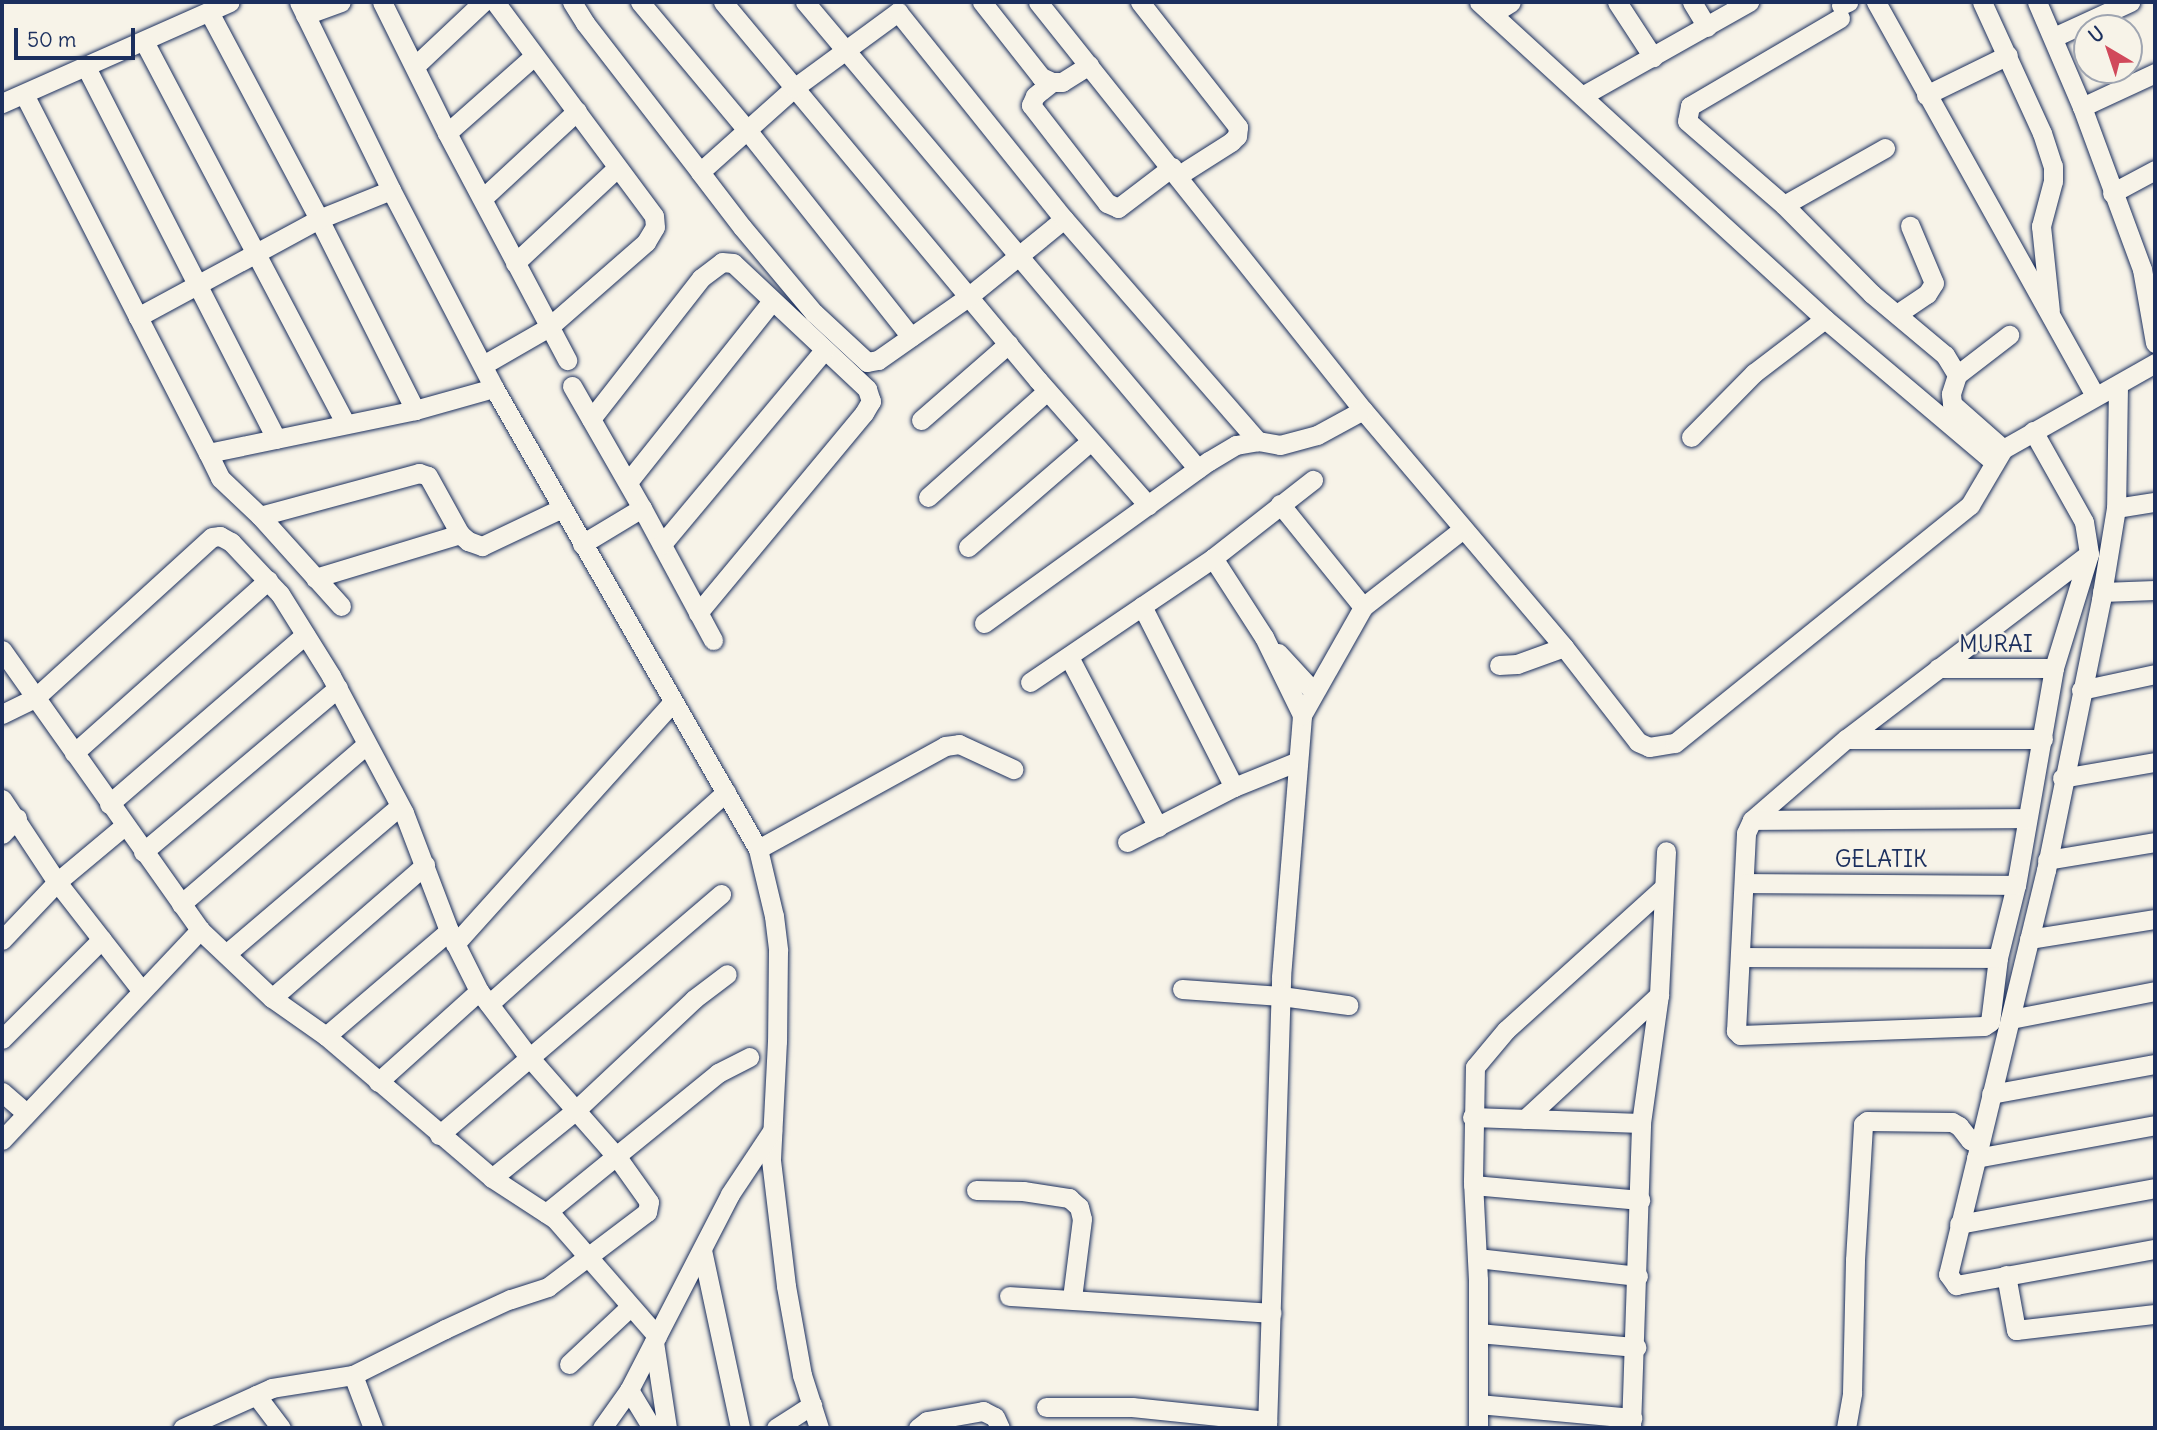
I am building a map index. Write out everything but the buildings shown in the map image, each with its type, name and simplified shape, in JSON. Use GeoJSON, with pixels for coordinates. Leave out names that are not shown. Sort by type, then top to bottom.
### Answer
{"type":"FeatureCollection","features":[{"type":"Feature","properties":{"kind":"street"},"geometry":{"type":"LineString","coordinates":[[2,103],[230,2]]}},
{"type":"Feature","properties":{"kind":"street"},"geometry":{"type":"LineString","coordinates":[[341,2],[302,9],[391,190],[495,388],[758,849],[774,916],[778,951],[771,1160],[786,1286],[802,1375],[819,1428]]}},
{"type":"Feature","properties":{"kind":"street"},"geometry":{"type":"LineString","coordinates":[[382,2],[447,133],[567,359]]}},
{"type":"Feature","properties":{"kind":"street"},"geometry":{"type":"LineString","coordinates":[[415,66],[484,2]]}},
{"type":"Feature","properties":{"kind":"street"},"geometry":{"type":"LineString","coordinates":[[483,365],[549,327],[646,242],[655,227],[654,216],[495,2]]}},
{"type":"Feature","properties":{"kind":"street"},"geometry":{"type":"LineString","coordinates":[[572,2],[585,23],[700,172],[805,302],[857,356],[867,362],[878,360],[968,297],[1064,219]]}},
{"type":"Feature","properties":{"kind":"street"},"geometry":{"type":"LineString","coordinates":[[640,2],[747,130],[911,337]]}},
{"type":"Feature","properties":{"kind":"street"},"geometry":{"type":"LineString","coordinates":[[723,2],[1047,391],[1148,505]]}},
{"type":"Feature","properties":{"kind":"street"},"geometry":{"type":"LineString","coordinates":[[805,2],[1198,469]]}},
{"type":"Feature","properties":{"kind":"street"},"geometry":{"type":"LineString","coordinates":[[982,2],[1041,77],[1052,82],[1062,82],[1089,65]]}},
{"type":"Feature","properties":{"kind":"street"},"geometry":{"type":"LineString","coordinates":[[1038,2],[1363,410],[1564,647],[1638,742],[1649,747],[1675,743],[1970,505],[1998,456],[2033,431],[2155,363]]}},
{"type":"Feature","properties":{"kind":"street"},"geometry":{"type":"LineString","coordinates":[[1052,82],[1035,96],[1031,105],[1107,203],[1118,208],[1175,171],[1231,142],[1237,136],[1238,127],[1140,2]]}},
{"type":"Feature","properties":{"kind":"street"},"geometry":{"type":"LineString","coordinates":[[1486,8],[1511,2]]}},
{"type":"Feature","properties":{"kind":"street"},"geometry":{"type":"LineString","coordinates":[[1617,2],[1653,57]]}},
{"type":"Feature","properties":{"kind":"street"},"geometry":{"type":"LineString","coordinates":[[1692,2],[1707,27]]}},
{"type":"Feature","properties":{"kind":"street"},"geometry":{"type":"LineString","coordinates":[[1582,96],[1749,2]]}},
{"type":"Feature","properties":{"kind":"street"},"geometry":{"type":"LineString","coordinates":[[1876,2],[2095,396]]}},
{"type":"Feature","properties":{"kind":"street"},"geometry":{"type":"LineString","coordinates":[[1982,2],[2008,55],[2053,166],[2053,181],[2041,226],[2050,316]]}},
{"type":"Feature","properties":{"kind":"street"},"geometry":{"type":"LineString","coordinates":[[2037,2],[2082,107],[2112,193],[2149,266],[2155,343]]}},
{"type":"Feature","properties":{"kind":"street"},"geometry":{"type":"LineString","coordinates":[[2054,37],[2124,3]]}},
{"type":"Feature","properties":{"kind":"street"},"geometry":{"type":"LineString","coordinates":[[700,172],[794,88],[845,51],[894,7],[1064,219],[1258,441]]}},
{"type":"Feature","properties":{"kind":"street"},"geometry":{"type":"LineString","coordinates":[[1486,8],[1825,319],[1998,456]]}},
{"type":"Feature","properties":{"kind":"street"},"geometry":{"type":"LineString","coordinates":[[1843,8],[1688,111],[1690,125],[1784,205],[1872,294],[1945,355],[1957,375]]}},
{"type":"Feature","properties":{"kind":"street"},"geometry":{"type":"LineString","coordinates":[[209,12],[319,219],[415,410]]}},
{"type":"Feature","properties":{"kind":"street"},"geometry":{"type":"LineString","coordinates":[[147,47],[346,424]]}},
{"type":"Feature","properties":{"kind":"street"},"geometry":{"type":"LineString","coordinates":[[1926,95],[2008,55]]}},
{"type":"Feature","properties":{"kind":"street"},"geometry":{"type":"LineString","coordinates":[[447,133],[534,56]]}},
{"type":"Feature","properties":{"kind":"street"},"geometry":{"type":"LineString","coordinates":[[89,73],[276,439]]}},
{"type":"Feature","properties":{"kind":"street"},"geometry":{"type":"LineString","coordinates":[[2082,107],[2155,73]]}},
{"type":"Feature","properties":{"kind":"street"},"geometry":{"type":"LineString","coordinates":[[27,100],[220,478],[260,516],[341,606]]}},
{"type":"Feature","properties":{"kind":"street"},"geometry":{"type":"LineString","coordinates":[[483,198],[577,111]]}},
{"type":"Feature","properties":{"kind":"street"},"geometry":{"type":"LineString","coordinates":[[1784,205],[1885,148]]}},
{"type":"Feature","properties":{"kind":"street"},"geometry":{"type":"LineString","coordinates":[[515,263],[617,168]]}},
{"type":"Feature","properties":{"kind":"street"},"geometry":{"type":"LineString","coordinates":[[2112,193],[2155,170]]}},
{"type":"Feature","properties":{"kind":"street"},"geometry":{"type":"LineString","coordinates":[[138,317],[319,219],[391,190]]}},
{"type":"Feature","properties":{"kind":"street"},"geometry":{"type":"LineString","coordinates":[[1898,314],[1931,291],[1934,283],[1910,226]]}},
{"type":"Feature","properties":{"kind":"street"},"geometry":{"type":"LineString","coordinates":[[591,419],[701,278],[722,262],[733,263],[867,389],[871,401],[698,612]]}},
{"type":"Feature","properties":{"kind":"street"},"geometry":{"type":"LineString","coordinates":[[628,482],[772,301]]}},
{"type":"Feature","properties":{"kind":"street"},"geometry":{"type":"LineString","coordinates":[[1691,437],[1754,373],[1825,319]]}},
{"type":"Feature","properties":{"kind":"street"},"geometry":{"type":"LineString","coordinates":[[1998,456],[1952,404],[1951,394],[1957,375],[2009,335]]}},
{"type":"Feature","properties":{"kind":"street"},"geometry":{"type":"LineString","coordinates":[[921,420],[1008,344]]}},
{"type":"Feature","properties":{"kind":"street"},"geometry":{"type":"LineString","coordinates":[[662,544],[824,349]]}},
{"type":"Feature","properties":{"kind":"street"},"geometry":{"type":"LineString","coordinates":[[572,386],[628,482],[713,640]]}},
{"type":"Feature","properties":{"kind":"street"},"geometry":{"type":"LineString","coordinates":[[2118,386],[2116,508],[2102,592],[2011,1019],[1948,1269],[1951,1282],[1955,1284],[2155,1249]]}},
{"type":"Feature","properties":{"kind":"street"},"geometry":{"type":"LineString","coordinates":[[208,453],[415,410],[495,388]]}},
{"type":"Feature","properties":{"kind":"street"},"geometry":{"type":"LineString","coordinates":[[928,497],[1047,391]]}},
{"type":"Feature","properties":{"kind":"street"},"geometry":{"type":"LineString","coordinates":[[984,623],[1198,469],[1236,445],[1258,441],[1280,445],[1318,435],[1363,410]]}},
{"type":"Feature","properties":{"kind":"street"},"geometry":{"type":"LineString","coordinates":[[2033,431],[2084,522],[2089,554],[2054,668],[2016,885],[1998,958],[1992,1019],[1984,1026],[1744,1036],[1736,1031],[1746,883],[1746,833],[1752,820],[1846,739],[2089,554]]}},
{"type":"Feature","properties":{"kind":"street"},"geometry":{"type":"LineString","coordinates":[[968,547],[1091,441]]}},
{"type":"Feature","properties":{"kind":"street"},"geometry":{"type":"LineString","coordinates":[[260,516],[419,473],[428,476],[460,534],[468,541],[482,546],[562,508]]}},
{"type":"Feature","properties":{"kind":"street"},"geometry":{"type":"LineString","coordinates":[[1030,682],[1213,558],[1313,480]]}},
{"type":"Feature","properties":{"kind":"street"},"geometry":{"type":"LineString","coordinates":[[2116,508],[2155,502]]}},
{"type":"Feature","properties":{"kind":"street"},"geometry":{"type":"LineString","coordinates":[[1280,504],[1363,607]]}},
{"type":"Feature","properties":{"kind":"street"},"geometry":{"type":"LineString","coordinates":[[582,544],[642,508]]}},
{"type":"Feature","properties":{"kind":"street"},"geometry":{"type":"LineString","coordinates":[[1046,1407],[1132,1407],[1267,1424],[1281,988],[1296,762],[1302,715],[1363,607],[1463,529]]}},
{"type":"Feature","properties":{"kind":"street"},"geometry":{"type":"LineString","coordinates":[[315,578],[460,534]]}},
{"type":"Feature","properties":{"kind":"street"},"geometry":{"type":"LineString","coordinates":[[2,714],[35,698],[212,537],[220,536],[231,542],[268,580],[338,688],[400,806],[452,938],[484,998],[529,1057],[617,1157],[646,1193],[649,1202],[647,1212],[548,1287],[510,1299],[353,1375],[272,1388],[183,1428]]}},
{"type":"Feature","properties":{"kind":"street"},"geometry":{"type":"LineString","coordinates":[[1213,558],[1264,637],[1302,715]]}},
{"type":"Feature","properties":{"kind":"street"},"geometry":{"type":"LineString","coordinates":[[74,753],[268,580]]}},
{"type":"Feature","properties":{"kind":"street"},"geometry":{"type":"LineString","coordinates":[[2102,592],[2155,590]]}},
{"type":"Feature","properties":{"kind":"street"},"geometry":{"type":"LineString","coordinates":[[1142,606],[1234,787]]}},
{"type":"Feature","properties":{"kind":"street"},"geometry":{"type":"LineString","coordinates":[[109,804],[305,635]]}},
{"type":"Feature","properties":{"kind":"street"},"geometry":{"type":"LineString","coordinates":[[1264,637],[1314,692]]}},
{"type":"Feature","properties":{"kind":"street"},"geometry":{"type":"LineString","coordinates":[[1499,665],[1517,664],[1564,647]]}},
{"type":"Feature","properties":{"kind":"street"},"geometry":{"type":"LineString","coordinates":[[2,650],[200,930],[272,998],[326,1036],[439,1135],[492,1178],[555,1219],[655,1339],[667,1428]]}},
{"type":"Feature","properties":{"kind":"street"},"geometry":{"type":"LineString","coordinates":[[1069,657],[1158,827]]}},
{"type":"Feature","properties":{"kind":"street","name":"MURAI"},"geometry":{"type":"LineString","coordinates":[[1938,668],[2054,668]]}},
{"type":"Feature","properties":{"kind":"street"},"geometry":{"type":"LineString","coordinates":[[2081,690],[2155,674]]}},
{"type":"Feature","properties":{"kind":"street"},"geometry":{"type":"LineString","coordinates":[[143,852],[338,688]]}},
{"type":"Feature","properties":{"kind":"street"},"geometry":{"type":"LineString","coordinates":[[326,1036],[452,938],[673,703]]}},
{"type":"Feature","properties":{"kind":"street"},"geometry":{"type":"LineString","coordinates":[[1846,739],[2043,739]]}},
{"type":"Feature","properties":{"kind":"street"},"geometry":{"type":"LineString","coordinates":[[181,904],[368,744]]}},
{"type":"Feature","properties":{"kind":"street"},"geometry":{"type":"LineString","coordinates":[[758,849],[945,746],[959,744],[1013,769]]}},
{"type":"Feature","properties":{"kind":"street"},"geometry":{"type":"LineString","coordinates":[[1127,842],[1234,787],[1296,762]]}},
{"type":"Feature","properties":{"kind":"street"},"geometry":{"type":"LineString","coordinates":[[2062,778],[2155,762]]}},
{"type":"Feature","properties":{"kind":"street"},"geometry":{"type":"LineString","coordinates":[[378,1082],[484,998],[726,792]]}},
{"type":"Feature","properties":{"kind":"street"},"geometry":{"type":"LineString","coordinates":[[2,799],[57,882],[142,991]]}},
{"type":"Feature","properties":{"kind":"street"},"geometry":{"type":"LineString","coordinates":[[226,954],[400,806]]}},
{"type":"Feature","properties":{"kind":"street"},"geometry":{"type":"LineString","coordinates":[[2,834],[17,818]]}},
{"type":"Feature","properties":{"kind":"street"},"geometry":{"type":"LineString","coordinates":[[1752,820],[2027,818]]}},
{"type":"Feature","properties":{"kind":"street"},"geometry":{"type":"LineString","coordinates":[[2,940],[57,882],[124,826]]}},
{"type":"Feature","properties":{"kind":"street"},"geometry":{"type":"LineString","coordinates":[[2047,860],[2155,842]]}},
{"type":"Feature","properties":{"kind":"street"},"geometry":{"type":"LineString","coordinates":[[1478,1404],[1559,1420],[1632,1423],[1641,1123],[1659,995],[1666,850]]}},
{"type":"Feature","properties":{"kind":"street"},"geometry":{"type":"LineString","coordinates":[[272,998],[425,865]]}},
{"type":"Feature","properties":{"kind":"street","name":"GELATIK"},"geometry":{"type":"LineString","coordinates":[[1746,883],[2016,885]]}},
{"type":"Feature","properties":{"kind":"street"},"geometry":{"type":"LineString","coordinates":[[1478,1428],[1477,1258],[1472,1117],[1472,1080],[1475,1067],[1506,1030],[1663,888]]}},
{"type":"Feature","properties":{"kind":"street"},"geometry":{"type":"LineString","coordinates":[[439,1135],[721,894]]}},
{"type":"Feature","properties":{"kind":"street"},"geometry":{"type":"LineString","coordinates":[[2029,939],[2155,919]]}},
{"type":"Feature","properties":{"kind":"street"},"geometry":{"type":"LineString","coordinates":[[2,1140],[200,930]]}},
{"type":"Feature","properties":{"kind":"street"},"geometry":{"type":"LineString","coordinates":[[2,1039],[102,939]]}},
{"type":"Feature","properties":{"kind":"street"},"geometry":{"type":"LineString","coordinates":[[1741,957],[1998,958]]}},
{"type":"Feature","properties":{"kind":"street"},"geometry":{"type":"LineString","coordinates":[[492,1178],[576,1110],[694,999],[727,974]]}},
{"type":"Feature","properties":{"kind":"street"},"geometry":{"type":"LineString","coordinates":[[1182,989],[1281,988],[1348,1005]]}},
{"type":"Feature","properties":{"kind":"street"},"geometry":{"type":"LineString","coordinates":[[2011,1019],[2155,991]]}},
{"type":"Feature","properties":{"kind":"street"},"geometry":{"type":"LineString","coordinates":[[1525,1119],[1659,995]]}},
{"type":"Feature","properties":{"kind":"street"},"geometry":{"type":"LineString","coordinates":[[546,1213],[718,1073],[749,1057]]}},
{"type":"Feature","properties":{"kind":"street"},"geometry":{"type":"LineString","coordinates":[[1991,1094],[2155,1064]]}},
{"type":"Feature","properties":{"kind":"street"},"geometry":{"type":"LineString","coordinates":[[2,1092],[26,1113]]}},
{"type":"Feature","properties":{"kind":"street"},"geometry":{"type":"LineString","coordinates":[[1472,1117],[1641,1123]]}},
{"type":"Feature","properties":{"kind":"street"},"geometry":{"type":"LineString","coordinates":[[1846,1428],[1852,1393],[1855,1260],[1863,1124],[1867,1121],[1952,1122],[1959,1126],[1978,1151]]}},
{"type":"Feature","properties":{"kind":"street"},"geometry":{"type":"LineString","coordinates":[[1978,1151],[2155,1125]]}},
{"type":"Feature","properties":{"kind":"street"},"geometry":{"type":"LineString","coordinates":[[602,1428],[629,1390],[730,1194],[772,1130]]}},
{"type":"Feature","properties":{"kind":"street"},"geometry":{"type":"LineString","coordinates":[[1473,1185],[1640,1200]]}},
{"type":"Feature","properties":{"kind":"street"},"geometry":{"type":"LineString","coordinates":[[1959,1224],[2155,1188]]}},
{"type":"Feature","properties":{"kind":"street"},"geometry":{"type":"LineString","coordinates":[[976,1190],[1023,1191],[1069,1198],[1079,1207],[1083,1219],[1072,1298]]}},
{"type":"Feature","properties":{"kind":"street"},"geometry":{"type":"LineString","coordinates":[[702,1250],[740,1428]]}},
{"type":"Feature","properties":{"kind":"street"},"geometry":{"type":"LineString","coordinates":[[1477,1258],[1638,1276]]}},
{"type":"Feature","properties":{"kind":"street"},"geometry":{"type":"LineString","coordinates":[[2006,1275],[2016,1330],[2155,1314]]}},
{"type":"Feature","properties":{"kind":"street"},"geometry":{"type":"LineString","coordinates":[[1009,1296],[1271,1313]]}},
{"type":"Feature","properties":{"kind":"street"},"geometry":{"type":"LineString","coordinates":[[569,1364],[630,1307]]}},
{"type":"Feature","properties":{"kind":"street"},"geometry":{"type":"LineString","coordinates":[[1478,1333],[1636,1347]]}},
{"type":"Feature","properties":{"kind":"street"},"geometry":{"type":"LineString","coordinates":[[353,1375],[373,1428]]}},
{"type":"Feature","properties":{"kind":"street"},"geometry":{"type":"LineString","coordinates":[[629,1390],[652,1428]]}},
{"type":"Feature","properties":{"kind":"street"},"geometry":{"type":"LineString","coordinates":[[256,1395],[281,1428]]}},
{"type":"Feature","properties":{"kind":"street"},"geometry":{"type":"LineString","coordinates":[[775,1428],[812,1405]]}},
{"type":"Feature","properties":{"kind":"street"},"geometry":{"type":"LineString","coordinates":[[918,1428],[927,1421],[983,1411],[995,1417],[1000,1428]]}}]}
